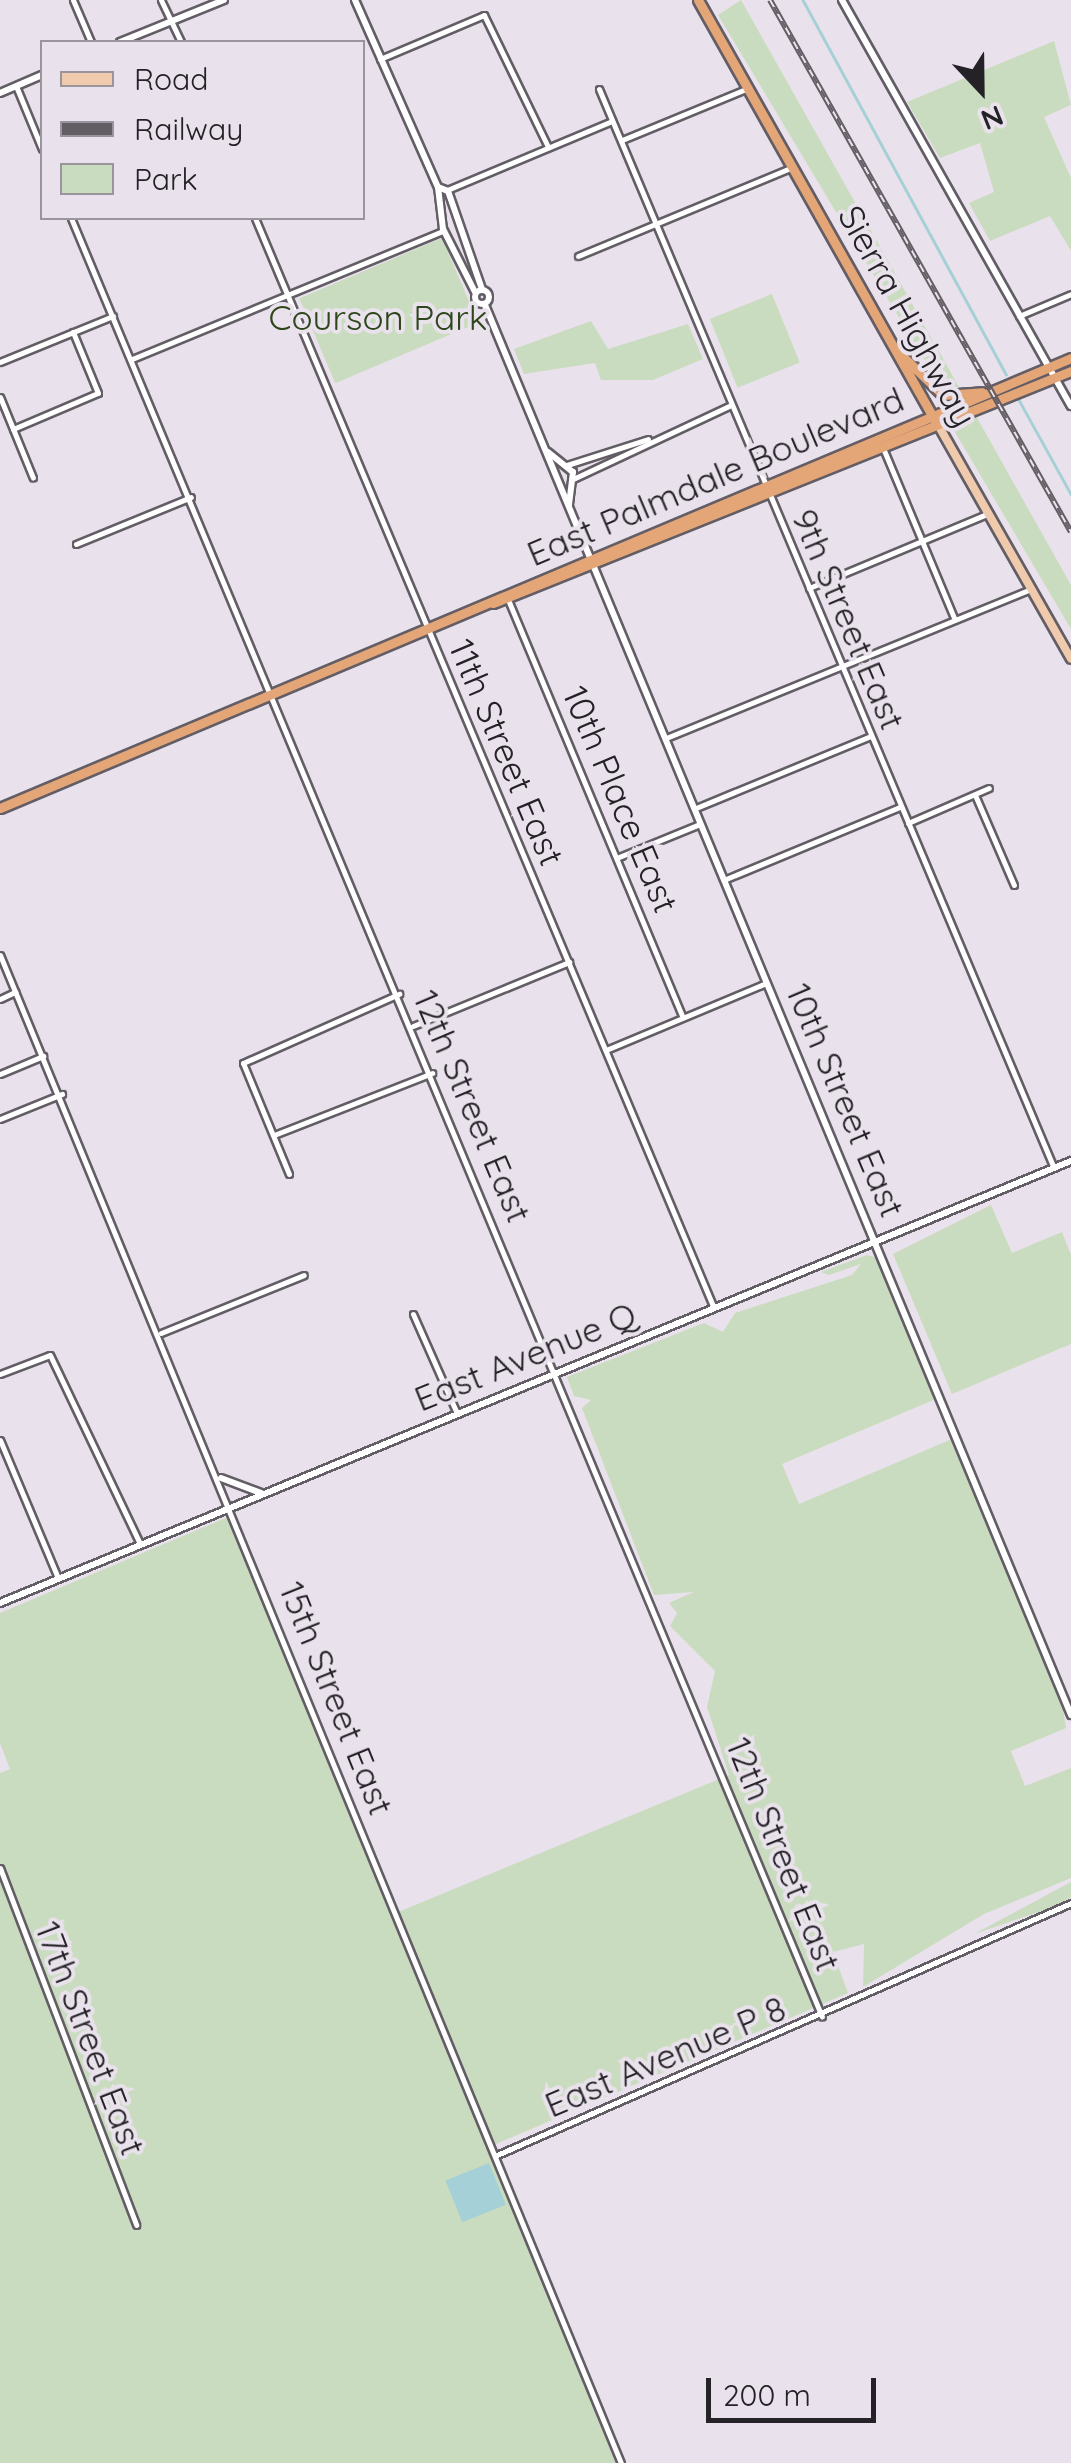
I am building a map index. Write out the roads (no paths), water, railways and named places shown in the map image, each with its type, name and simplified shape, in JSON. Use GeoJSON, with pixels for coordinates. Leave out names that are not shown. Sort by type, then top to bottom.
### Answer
{"type":"FeatureCollection","features":[{"type":"Feature","properties":{"kind":"highway","name":"Sierra Highway"},"geometry":{"type":"LineString","coordinates":[[698,0],[934,419]]}},
{"type":"Feature","properties":{"kind":"highway"},"geometry":{"type":"LineString","coordinates":[[897,351],[943,395],[985,392]]}},
{"type":"Feature","properties":{"kind":"highway","name":"East Palmdale Boulevard"},"geometry":{"type":"LineString","coordinates":[[767,490],[882,446],[985,392],[1071,358]]}},
{"type":"Feature","properties":{"kind":"highway","name":"East Palmdale Boulevard"},"geometry":{"type":"LineString","coordinates":[[0,808],[934,419],[1071,370]]}},
{"type":"Feature","properties":{"kind":"highway","name":"East Palmdale Boulevard"},"geometry":{"type":"LineString","coordinates":[[494,603],[509,602],[592,562]]}},
{"type":"Feature","properties":{"kind":"main road"},"geometry":{"type":"LineString","coordinates":[[125,40],[224,0]]}},
{"type":"Feature","properties":{"kind":"main road"},"geometry":{"type":"LineString","coordinates":[[355,0],[438,187],[438,201],[449,230],[479,290],[552,470],[564,465]]}},
{"type":"Feature","properties":{"kind":"main road"},"geometry":{"type":"LineString","coordinates":[[842,0],[1071,406]]}},
{"type":"Feature","properties":{"kind":"main road"},"geometry":{"type":"LineString","coordinates":[[0,92],[40,76]]}},
{"type":"Feature","properties":{"kind":"main road"},"geometry":{"type":"LineString","coordinates":[[438,187],[447,194],[454,221],[449,230]]}},
{"type":"Feature","properties":{"kind":"main road"},"geometry":{"type":"LineString","coordinates":[[438,201],[447,194]]}},
{"type":"Feature","properties":{"kind":"main road","name":"Sierra Highway"},"geometry":{"type":"LineString","coordinates":[[934,419],[1071,659]]}},
{"type":"Feature","properties":{"kind":"main road"},"geometry":{"type":"LineString","coordinates":[[547,451],[564,465],[571,481],[555,484]]}},
{"type":"Feature","properties":{"kind":"main road","name":"10th Street East"},"geometry":{"type":"LineString","coordinates":[[552,470],[878,1240],[1071,1715]]}},
{"type":"Feature","properties":{"kind":"main road","name":"10th Street East"},"geometry":{"type":"LineString","coordinates":[[570,508],[571,481]]}},
{"type":"Feature","properties":{"kind":"main road","name":"East Avenue Q"},"geometry":{"type":"LineString","coordinates":[[0,1602],[1071,1160]]}},
{"type":"Feature","properties":{"kind":"main road"},"geometry":{"type":"LineString","coordinates":[[221,1478],[262,1493]]}},
{"type":"Feature","properties":{"kind":"street"},"geometry":{"type":"LineString","coordinates":[[73,0],[90,40]]}},
{"type":"Feature","properties":{"kind":"street"},"geometry":{"type":"LineString","coordinates":[[160,0],[180,40]]}},
{"type":"Feature","properties":{"kind":"street"},"geometry":{"type":"LineString","coordinates":[[380,59],[484,15],[548,147]]}},
{"type":"Feature","properties":{"kind":"street"},"geometry":{"type":"LineString","coordinates":[[16,86],[40,144]]}},
{"type":"Feature","properties":{"kind":"street","name":"9th Street East"},"geometry":{"type":"LineString","coordinates":[[599,88],[1054,1168]]}},
{"type":"Feature","properties":{"kind":"street"},"geometry":{"type":"LineString","coordinates":[[621,141],[748,88]]}},
{"type":"Feature","properties":{"kind":"street"},"geometry":{"type":"LineString","coordinates":[[447,194],[612,120]]}},
{"type":"Feature","properties":{"kind":"street"},"geometry":{"type":"LineString","coordinates":[[578,256],[793,167]]}},
{"type":"Feature","properties":{"kind":"street","name":"12th Street East"},"geometry":{"type":"LineString","coordinates":[[72,220],[558,1370],[822,2016]]}},
{"type":"Feature","properties":{"kind":"street","name":"11th Street East"},"geometry":{"type":"LineString","coordinates":[[256,220],[713,1306]]}},
{"type":"Feature","properties":{"kind":"street"},"geometry":{"type":"LineString","coordinates":[[132,359],[449,230]]}},
{"type":"Feature","properties":{"kind":"street"},"geometry":{"type":"LineString","coordinates":[[1019,316],[1071,294]]}},
{"type":"Feature","properties":{"kind":"street"},"geometry":{"type":"LineString","coordinates":[[0,362],[113,316]]}},
{"type":"Feature","properties":{"kind":"street"},"geometry":{"type":"LineString","coordinates":[[13,429],[98,393],[73,332]]}},
{"type":"Feature","properties":{"kind":"street"},"geometry":{"type":"LineString","coordinates":[[0,397],[33,478]]}},
{"type":"Feature","properties":{"kind":"street"},"geometry":{"type":"LineString","coordinates":[[571,481],[648,440],[731,405]]}},
{"type":"Feature","properties":{"kind":"street"},"geometry":{"type":"LineString","coordinates":[[564,465],[648,440]]}},
{"type":"Feature","properties":{"kind":"street"},"geometry":{"type":"LineString","coordinates":[[882,446],[955,620]]}},
{"type":"Feature","properties":{"kind":"street"},"geometry":{"type":"LineString","coordinates":[[76,544],[190,497]]}},
{"type":"Feature","properties":{"kind":"street"},"geometry":{"type":"LineString","coordinates":[[809,588],[989,514]]}},
{"type":"Feature","properties":{"kind":"street"},"geometry":{"type":"LineString","coordinates":[[666,738],[1032,590]]}},
{"type":"Feature","properties":{"kind":"street","name":"10th Place East"},"geometry":{"type":"LineString","coordinates":[[509,602],[620,857],[684,1017]]}},
{"type":"Feature","properties":{"kind":"street"},"geometry":{"type":"LineString","coordinates":[[696,808],[870,736]]}},
{"type":"Feature","properties":{"kind":"street"},"geometry":{"type":"LineString","coordinates":[[908,823],[989,788]]}},
{"type":"Feature","properties":{"kind":"street"},"geometry":{"type":"LineString","coordinates":[[975,795],[1014,884]]}},
{"type":"Feature","properties":{"kind":"street"},"geometry":{"type":"LineString","coordinates":[[726,879],[900,806]]}},
{"type":"Feature","properties":{"kind":"street"},"geometry":{"type":"LineString","coordinates":[[620,857],[703,823]]}},
{"type":"Feature","properties":{"kind":"street","name":"15th Street East"},"geometry":{"type":"LineString","coordinates":[[0,955],[62,1094],[221,1478],[621,2463]]}},
{"type":"Feature","properties":{"kind":"street"},"geometry":{"type":"LineString","coordinates":[[412,1026],[569,962]]}},
{"type":"Feature","properties":{"kind":"street"},"geometry":{"type":"LineString","coordinates":[[606,1050],[768,982]]}},
{"type":"Feature","properties":{"kind":"street"},"geometry":{"type":"LineString","coordinates":[[0,998],[16,992]]}},
{"type":"Feature","properties":{"kind":"street"},"geometry":{"type":"LineString","coordinates":[[289,1174],[243,1063],[399,994]]}},
{"type":"Feature","properties":{"kind":"street"},"geometry":{"type":"LineString","coordinates":[[0,1074],[44,1055]]}},
{"type":"Feature","properties":{"kind":"street"},"geometry":{"type":"LineString","coordinates":[[274,1135],[432,1073]]}},
{"type":"Feature","properties":{"kind":"street"},"geometry":{"type":"LineString","coordinates":[[0,1119],[62,1094]]}},
{"type":"Feature","properties":{"kind":"street"},"geometry":{"type":"LineString","coordinates":[[161,1333],[304,1275]]}},
{"type":"Feature","properties":{"kind":"street"},"geometry":{"type":"LineString","coordinates":[[413,1314],[456,1411]]}},
{"type":"Feature","properties":{"kind":"street"},"geometry":{"type":"LineString","coordinates":[[0,1374],[50,1355],[140,1544]]}},
{"type":"Feature","properties":{"kind":"street"},"geometry":{"type":"LineString","coordinates":[[0,1440],[58,1578]]}},
{"type":"Feature","properties":{"kind":"street","name":"17th Street East"},"geometry":{"type":"LineString","coordinates":[[0,1868],[136,2225]]}},
{"type":"Feature","properties":{"kind":"street","name":"East Avenue P 8"},"geometry":{"type":"LineString","coordinates":[[496,2155],[822,2016],[1071,1903]]}},
{"type":"Feature","properties":{"kind":"water"},"geometry":{"type":"Polygon","coordinates":[[[489,2163],[506,2205],[462,2222],[445,2181],[489,2163]]]}},
{"type":"Feature","properties":{"kind":"waterway"},"geometry":{"type":"LineString","coordinates":[[803,0],[1006,374]]}},
{"type":"Feature","properties":{"kind":"waterway"},"geometry":{"type":"LineString","coordinates":[[1018,398],[1071,494]]}},
{"type":"Feature","properties":{"kind":"railway"},"geometry":{"type":"LineString","coordinates":[[770,0],[1071,532]]}},
{"type":"Feature","properties":{"kind":"park label","name":"Courson Park"},"geometry":{"type":"Point","coordinates":[378,317]}}]}
